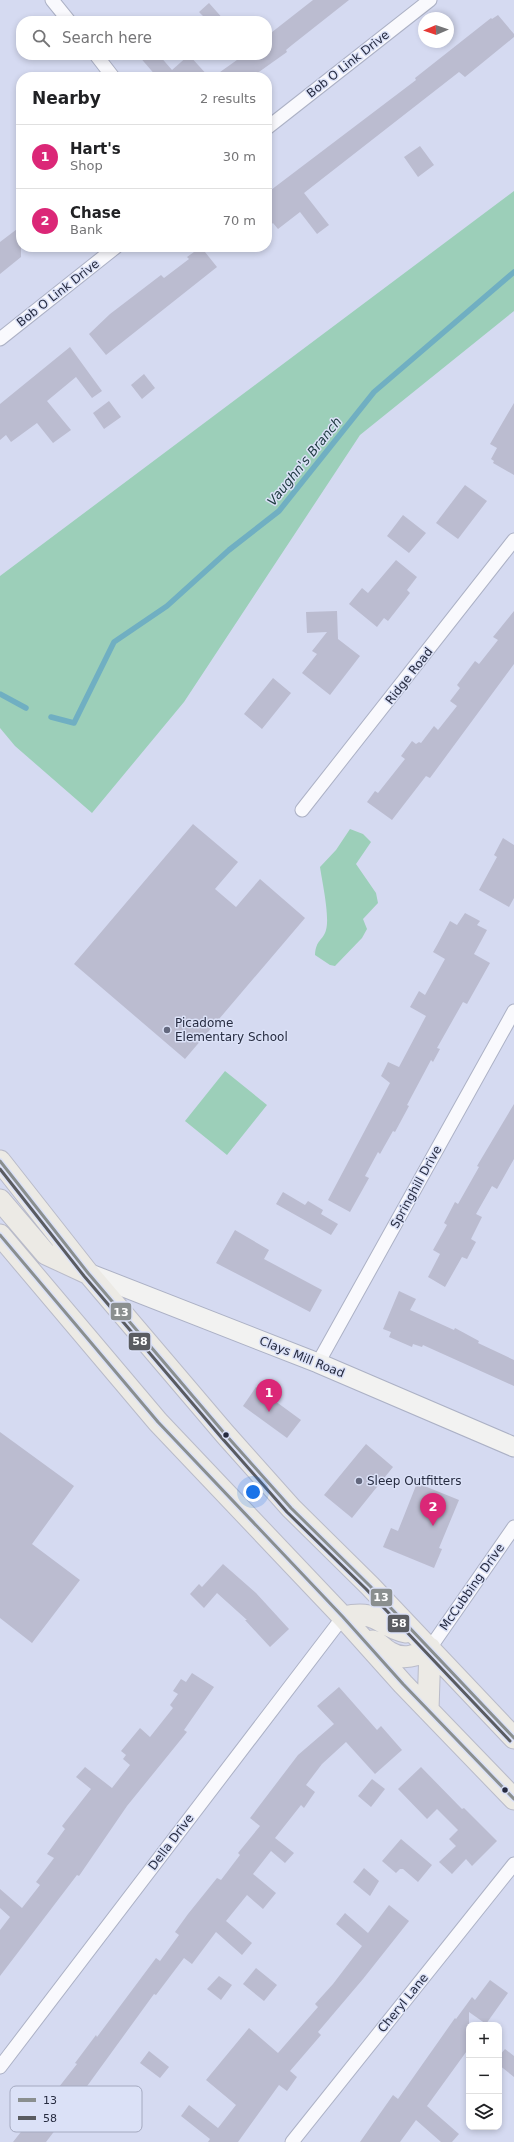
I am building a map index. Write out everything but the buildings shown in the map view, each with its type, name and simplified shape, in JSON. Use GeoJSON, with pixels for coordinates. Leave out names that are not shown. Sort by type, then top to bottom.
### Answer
{"type":"FeatureCollection","features":[{"type":"Feature","properties":{"kind":"main road"},"geometry":{"type":"LineString","coordinates":[[0,1161],[88,1273],[189,1394],[286,1502],[423,1642],[514,1738]]}},
{"type":"Feature","properties":{"kind":"main road"},"geometry":{"type":"LineString","coordinates":[[0,1200],[46,1254],[88,1273]]}},
{"type":"Feature","properties":{"kind":"main road"},"geometry":{"type":"LineString","coordinates":[[2,1240],[135,1396],[343,1617],[428,1710],[514,1799]]}},
{"type":"Feature","properties":{"kind":"main road","name":"Clays Mill Road"},"geometry":{"type":"LineString","coordinates":[[88,1273],[318,1363],[514,1447]]}},
{"type":"Feature","properties":{"kind":"main road"},"geometry":{"type":"LineString","coordinates":[[343,1617],[357,1614],[370,1615],[382,1620],[396,1630],[423,1642]]}},
{"type":"Feature","properties":{"kind":"main road"},"geometry":{"type":"LineString","coordinates":[[362,1638],[377,1642],[390,1653],[403,1657],[415,1657],[423,1642]]}},
{"type":"Feature","properties":{"kind":"main road"},"geometry":{"type":"LineString","coordinates":[[423,1642],[428,1710]]}},
{"type":"Feature","properties":{"kind":"street"},"geometry":{"type":"LineString","coordinates":[[52,0],[65,16]]}},
{"type":"Feature","properties":{"kind":"street","name":"Bob O Link Drive"},"geometry":{"type":"LineString","coordinates":[[272,124],[430,0]]}},
{"type":"Feature","properties":{"kind":"street"},"geometry":{"type":"LineString","coordinates":[[100,60],[109,72]]}},
{"type":"Feature","properties":{"kind":"street","name":"Bob O Link Drive"},"geometry":{"type":"LineString","coordinates":[[0,339],[110,252]]}},
{"type":"Feature","properties":{"kind":"street","name":"Ridge Road"},"geometry":{"type":"LineString","coordinates":[[302,810],[514,540]]}},
{"type":"Feature","properties":{"kind":"street","name":"Springhill Drive"},"geometry":{"type":"LineString","coordinates":[[318,1363],[514,1012]]}},
{"type":"Feature","properties":{"kind":"street","name":"McCubbing Drive"},"geometry":{"type":"LineString","coordinates":[[423,1642],[514,1527]]}},
{"type":"Feature","properties":{"kind":"street","name":"Della Drive"},"geometry":{"type":"LineString","coordinates":[[0,2067],[343,1617]]}},
{"type":"Feature","properties":{"kind":"street","name":"Cheryl Lane"},"geometry":{"type":"LineString","coordinates":[[292,2142],[514,1864]]}},
{"type":"Feature","properties":{"kind":"green space"},"geometry":{"type":"Polygon","coordinates":[[[514,191],[514,311],[360,435],[184,702],[92,813],[15,746],[0,728],[0,576],[514,191]]]}},
{"type":"Feature","properties":{"kind":"green space"},"geometry":{"type":"Polygon","coordinates":[[[350,829],[363,834],[371,842],[356,864],[376,893],[378,903],[363,919],[367,929],[362,938],[335,966],[330,965],[315,955],[318,943],[325,934],[327,924],[320,867],[336,850],[350,829]]]}},
{"type":"Feature","properties":{"kind":"green space"},"geometry":{"type":"Polygon","coordinates":[[[225,1071],[267,1105],[227,1155],[185,1121],[225,1071]]]}},
{"type":"Feature","properties":{"kind":"waterway","name":"Vaughn's Branch"},"geometry":{"type":"LineString","coordinates":[[51,717],[74,723],[114,642],[167,606],[229,550],[279,511],[374,392],[514,272]]}},
{"type":"Feature","properties":{"kind":"waterway","name":"Vaughn's Branch"},"geometry":{"type":"LineString","coordinates":[[0,694],[26,708]]}},
{"type":"Feature","properties":{"kind":"transit line","name":"13"},"geometry":{"type":"LineString","coordinates":[[0,1161],[88,1273],[225,1434],[291,1508],[370,1586],[514,1738]]}},
{"type":"Feature","properties":{"kind":"transit line","name":"58"},"geometry":{"type":"LineString","coordinates":[[0,1169],[84,1276],[287,1512],[366,1589],[510,1741]]}},
{"type":"Feature","properties":{"kind":"transit line","name":"13"},"geometry":{"type":"LineString","coordinates":[[0,1235],[158,1422],[343,1617],[403,1684],[514,1799]]}},
{"type":"Feature","properties":{"kind":"place","name":"Picadome Elementary School"},"geometry":{"type":"Point","coordinates":[167,1030]}},
{"type":"Feature","properties":{"kind":"place","name":"Hart's"},"geometry":{"type":"Point","coordinates":[269,1412]}},
{"type":"Feature","properties":{"kind":"place","name":"Sleep Outfitters"},"geometry":{"type":"Point","coordinates":[359,1481]}},
{"type":"Feature","properties":{"kind":"place","name":"Chase"},"geometry":{"type":"Point","coordinates":[433,1526]}}]}
